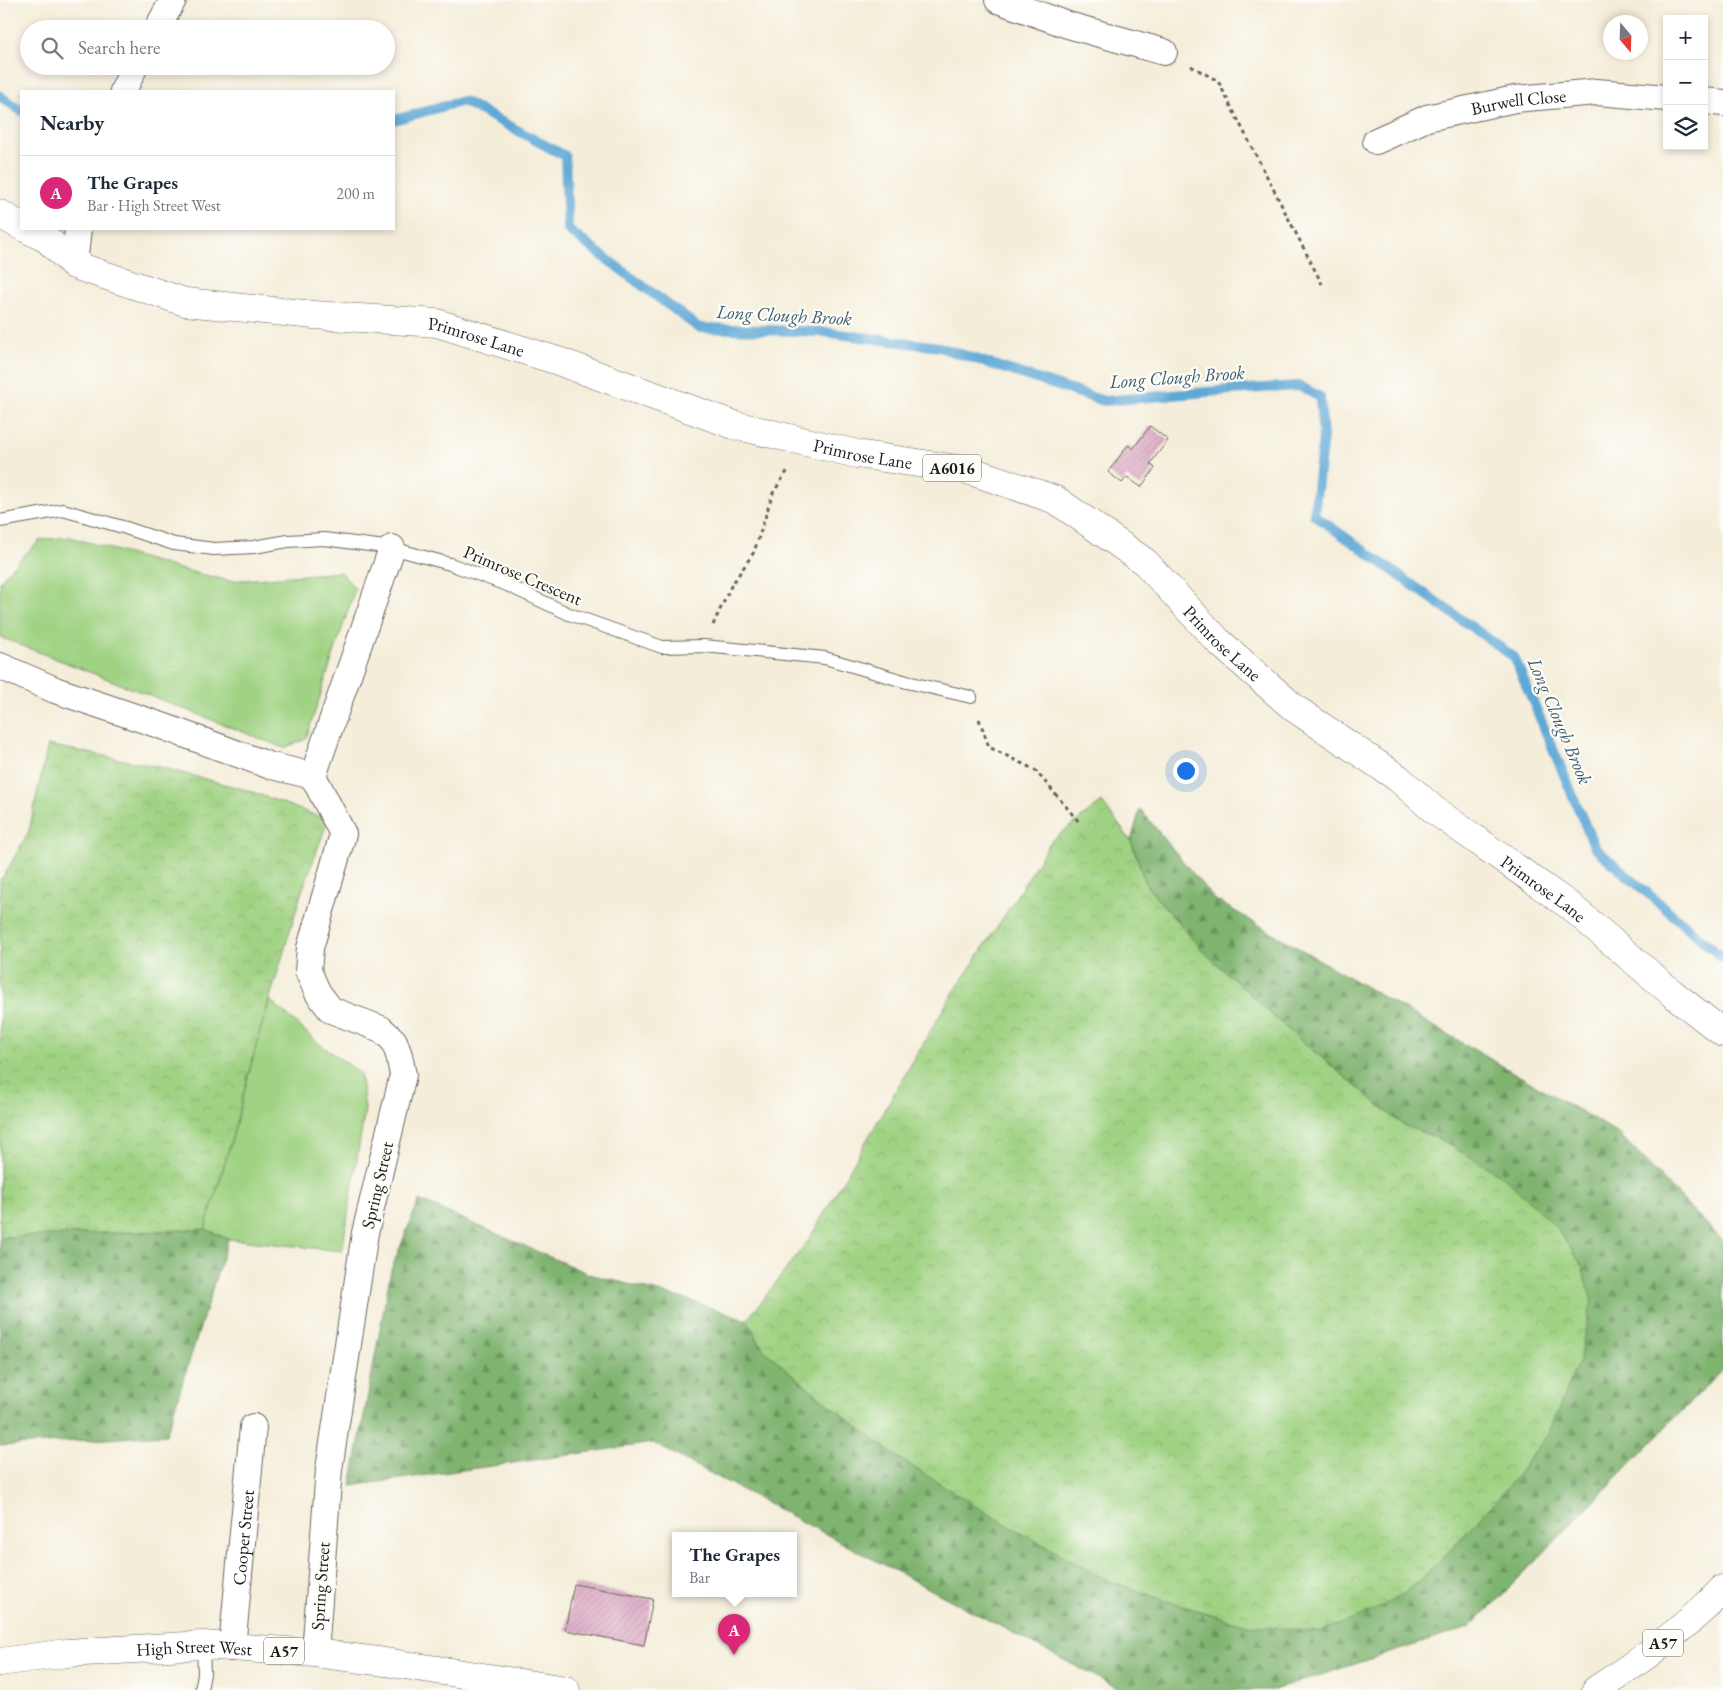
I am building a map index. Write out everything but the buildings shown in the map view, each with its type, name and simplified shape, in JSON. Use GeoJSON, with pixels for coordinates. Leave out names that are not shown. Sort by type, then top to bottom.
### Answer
{"type":"FeatureCollection","features":[{"type":"Feature","properties":{"kind":"main road"},"geometry":{"type":"LineString","coordinates":[[0,214],[20,225]]}},
{"type":"Feature","properties":{"kind":"main road","name":"Primrose Lane"},"geometry":{"type":"LineString","coordinates":[[29,230],[47,239],[74,265],[185,302],[314,315],[437,323],[558,361],[734,425],[857,454],[972,471],[1056,500],[1145,562],[1218,641],[1294,708],[1398,778],[1434,810],[1570,906],[1672,993],[1723,1033]]}},
{"type":"Feature","properties":{"kind":"main road","name":"A57"},"geometry":{"type":"LineString","coordinates":[[1596,1690],[1633,1666],[1670,1637],[1723,1588]]}},
{"type":"Feature","properties":{"kind":"main road","name":"High Street West"},"geometry":{"type":"LineString","coordinates":[[0,1662],[67,1653],[203,1645],[315,1653],[566,1690]]}},
{"type":"Feature","properties":{"kind":"street"},"geometry":{"type":"LineString","coordinates":[[161,20],[173,0]]}},
{"type":"Feature","properties":{"kind":"street"},"geometry":{"type":"LineString","coordinates":[[998,0],[1068,25],[1164,52]]}},
{"type":"Feature","properties":{"kind":"street"},"geometry":{"type":"LineString","coordinates":[[123,90],[131,75]]}},
{"type":"Feature","properties":{"kind":"street","name":"Burwell Close"},"geometry":{"type":"LineString","coordinates":[[1376,141],[1427,118],[1515,99],[1597,92],[1663,98]]}},
{"type":"Feature","properties":{"kind":"street"},"geometry":{"type":"LineString","coordinates":[[1708,101],[1723,103]]}},
{"type":"Feature","properties":{"kind":"street"},"geometry":{"type":"LineString","coordinates":[[74,265],[78,230]]}},
{"type":"Feature","properties":{"kind":"street"},"geometry":{"type":"LineString","coordinates":[[0,666],[55,690],[162,726],[268,765],[313,776],[392,548]]}},
{"type":"Feature","properties":{"kind":"street","name":"Spring Street"},"geometry":{"type":"LineString","coordinates":[[313,776],[343,834],[310,948],[308,972],[318,993],[331,1010],[381,1030],[394,1041],[400,1055],[402,1075],[365,1234],[328,1469],[315,1653]]}},
{"type":"Feature","properties":{"kind":"street","name":"Cooper Street"},"geometry":{"type":"LineString","coordinates":[[232,1648],[253,1427]]}},
{"type":"Feature","properties":{"kind":"lane","name":"Primrose Crescent"},"geometry":{"type":"LineString","coordinates":[[0,521],[63,510],[174,544],[214,549],[254,547],[288,541],[324,539],[392,548],[450,564],[507,585],[569,614],[662,647],[704,646],[825,658],[907,682],[971,697]]}},
{"type":"Feature","properties":{"kind":"lane"},"geometry":{"type":"LineString","coordinates":[[201,1690],[204,1674],[203,1645]]}},
{"type":"Feature","properties":{"kind":"path"},"geometry":{"type":"LineString","coordinates":[[1164,52],[1218,81],[1322,284]]}},
{"type":"Feature","properties":{"kind":"path"},"geometry":{"type":"LineString","coordinates":[[704,646],[731,586],[754,552],[773,493],[790,467],[799,441]]}},
{"type":"Feature","properties":{"kind":"path"},"geometry":{"type":"LineString","coordinates":[[971,697],[989,747],[1035,770],[1079,822]]}},
{"type":"Feature","properties":{"kind":"green space"},"geometry":{"type":"Polygon","coordinates":[[[70,537],[183,570],[230,581],[341,572],[355,589],[306,739],[284,748],[0,637],[0,582],[9,570],[40,540],[70,537]]]}},
{"type":"Feature","properties":{"kind":"green space"},"geometry":{"type":"Polygon","coordinates":[[[48,745],[160,767],[250,791],[328,820],[301,894],[258,1038],[231,1142],[205,1229],[0,1237],[0,879],[4,876],[29,831],[48,745]]]}},
{"type":"Feature","properties":{"kind":"green space"},"geometry":{"type":"Polygon","coordinates":[[[1102,802],[1131,841],[1147,887],[1204,952],[1288,1030],[1403,1125],[1440,1139],[1505,1178],[1554,1225],[1581,1264],[1592,1300],[1579,1360],[1548,1434],[1505,1491],[1455,1545],[1407,1592],[1363,1616],[1318,1632],[1248,1625],[1167,1601],[1107,1580],[992,1516],[897,1457],[821,1398],[764,1350],[747,1320],[808,1241],[948,1001],[1051,841],[1102,802]]]}},
{"type":"Feature","properties":{"kind":"green space"},"geometry":{"type":"Polygon","coordinates":[[[1140,809],[1214,899],[1618,1133],[1723,1241],[1723,1369],[1471,1627],[1274,1690],[1121,1690],[653,1443],[351,1486],[391,1270],[419,1200],[589,1274],[689,1300],[747,1320],[764,1350],[821,1398],[897,1457],[1107,1580],[1167,1601],[1248,1625],[1407,1592],[1455,1545],[1505,1491],[1548,1434],[1579,1360],[1592,1300],[1581,1264],[1554,1225],[1440,1139],[1403,1125],[1288,1030],[1204,952],[1147,887],[1131,841],[1140,809]]]}},
{"type":"Feature","properties":{"kind":"green space"},"geometry":{"type":"Polygon","coordinates":[[[270,1000],[318,1043],[360,1073],[365,1109],[342,1251],[228,1239],[205,1229],[270,1000]]]}},
{"type":"Feature","properties":{"kind":"green space"},"geometry":{"type":"Polygon","coordinates":[[[205,1229],[228,1239],[166,1435],[0,1446],[0,1237],[205,1229]]]}},
{"type":"Feature","properties":{"kind":"waterway","name":"Long Clough Brook"},"geometry":{"type":"LineString","coordinates":[[0,96],[20,110]]}},
{"type":"Feature","properties":{"kind":"waterway","name":"Long Clough Brook"},"geometry":{"type":"LineString","coordinates":[[395,120],[463,101],[565,156],[568,230],[699,328],[823,332],[939,347],[1104,401],[1299,386],[1320,397],[1323,437],[1314,515],[1514,657],[1595,848],[1723,958]]}},
{"type":"Feature","properties":{"kind":"place","name":"The Grapes"},"geometry":{"type":"Point","coordinates":[734,1655]}}]}
